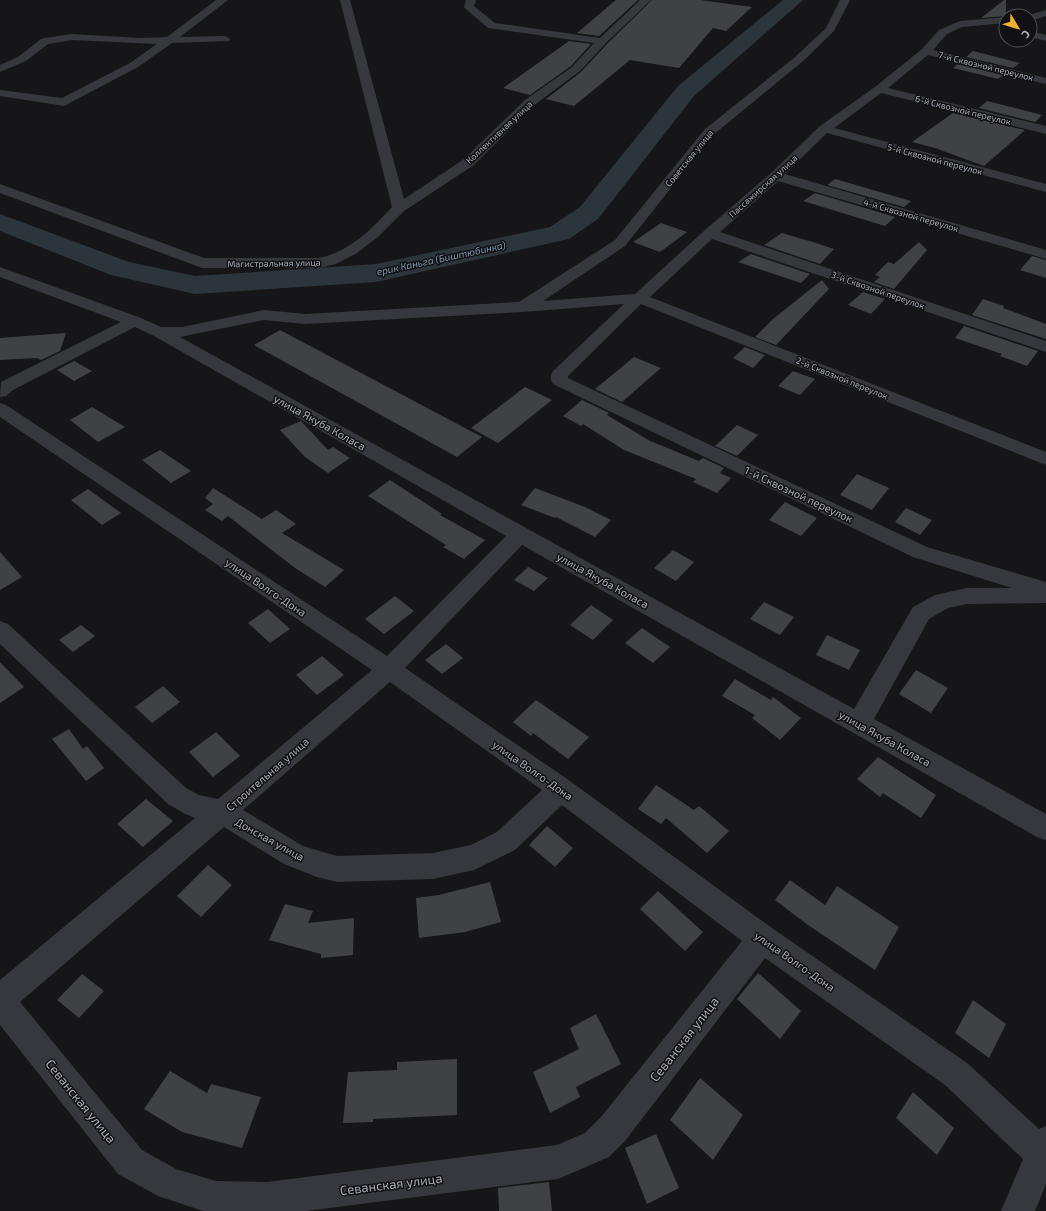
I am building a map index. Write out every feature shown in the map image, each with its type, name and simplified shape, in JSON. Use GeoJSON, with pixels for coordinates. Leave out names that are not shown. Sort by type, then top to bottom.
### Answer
{"type":"FeatureCollection","features":[{"type":"Feature","properties":{"kind":"street"},"geometry":{"type":"LineString","coordinates":[[0,93],[64,102],[134,65],[171,40],[212,6],[222,0]]}},
{"type":"Feature","properties":{"kind":"street"},"geometry":{"type":"LineString","coordinates":[[345,0],[399,208]]}},
{"type":"Feature","properties":{"kind":"street"},"geometry":{"type":"LineString","coordinates":[[471,0],[469,7],[492,26],[602,41]]}},
{"type":"Feature","properties":{"kind":"street","name":"Коллективная улица"},"geometry":{"type":"LineString","coordinates":[[399,208],[469,162],[529,103],[576,69],[602,41],[646,0]]}},
{"type":"Feature","properties":{"kind":"street","name":"Советская улица"},"geometry":{"type":"LineString","coordinates":[[523,307],[620,243],[709,132],[798,60],[830,29],[845,0]]}},
{"type":"Feature","properties":{"kind":"street"},"geometry":{"type":"LineString","coordinates":[[980,22],[998,21]]}},
{"type":"Feature","properties":{"kind":"street"},"geometry":{"type":"LineString","coordinates":[[980,22],[998,27]]}},
{"type":"Feature","properties":{"kind":"street","name":"Пассажирская улица"},"geometry":{"type":"LineString","coordinates":[[560,380],[559,375],[639,298],[710,232],[776,176],[824,129],[879,89],[926,51],[943,32],[960,24],[980,22]]}},
{"type":"Feature","properties":{"kind":"street"},"geometry":{"type":"LineString","coordinates":[[0,69],[22,59],[45,41],[72,37],[140,41],[225,38]]}},
{"type":"Feature","properties":{"kind":"street","name":"7-й Сквозной переулок"},"geometry":{"type":"LineString","coordinates":[[926,51],[1046,81]]}},
{"type":"Feature","properties":{"kind":"street","name":"6-й Сквозной переулок"},"geometry":{"type":"LineString","coordinates":[[879,89],[1046,130]]}},
{"type":"Feature","properties":{"kind":"street","name":"5-й Сквозной переулок"},"geometry":{"type":"LineString","coordinates":[[824,129],[1046,188]]}},
{"type":"Feature","properties":{"kind":"street","name":"4-й Сквозной переулок"},"geometry":{"type":"LineString","coordinates":[[776,176],[1046,255]]}},
{"type":"Feature","properties":{"kind":"street","name":"Магистральная улица"},"geometry":{"type":"LineString","coordinates":[[0,188],[196,261],[209,264],[319,263],[332,261],[341,257],[380,230],[399,208]]}},
{"type":"Feature","properties":{"kind":"street","name":"3-й Сквозной переулок"},"geometry":{"type":"LineString","coordinates":[[710,232],[1046,347]]}},
{"type":"Feature","properties":{"kind":"street","name":"улица Якуба Коласа"},"geometry":{"type":"LineString","coordinates":[[0,272],[135,321],[158,332],[1046,828]]}},
{"type":"Feature","properties":{"kind":"street"},"geometry":{"type":"LineString","coordinates":[[158,332],[182,332],[264,315],[306,319],[523,307],[639,298]]}},
{"type":"Feature","properties":{"kind":"street","name":"2-й Сквозной переулок"},"geometry":{"type":"LineString","coordinates":[[639,298],[1046,459]]}},
{"type":"Feature","properties":{"kind":"street"},"geometry":{"type":"LineString","coordinates":[[0,392],[7,386],[135,321]]}},
{"type":"Feature","properties":{"kind":"street","name":"1-й Сквозной переулок"},"geometry":{"type":"LineString","coordinates":[[560,380],[920,552],[1046,590]]}},
{"type":"Feature","properties":{"kind":"street","name":"улица Волго-Дона"},"geometry":{"type":"LineString","coordinates":[[0,409],[389,669],[561,789],[762,938],[956,1074],[1045,1151]]}},
{"type":"Feature","properties":{"kind":"street","name":"Строительная улица"},"geometry":{"type":"LineString","coordinates":[[0,1000],[389,669],[520,534]]}},
{"type":"Feature","properties":{"kind":"street"},"geometry":{"type":"LineString","coordinates":[[859,723],[921,613],[943,601],[967,596],[1046,596]]}},
{"type":"Feature","properties":{"kind":"street","name":"Донская улица"},"geometry":{"type":"LineString","coordinates":[[0,630],[177,796],[194,806],[222,812],[294,855],[317,864],[337,869],[433,866],[474,857],[506,841],[561,789]]}},
{"type":"Feature","properties":{"kind":"street","name":"Севанская улица"},"geometry":{"type":"LineString","coordinates":[[0,1000],[130,1162],[170,1184],[216,1198],[267,1200],[558,1162],[596,1145],[613,1129],[629,1110],[762,938]]}},
{"type":"Feature","properties":{"kind":"street"},"geometry":{"type":"LineString","coordinates":[[1018,1211],[1045,1151]]}},
{"type":"Feature","properties":{"kind":"building"},"geometry":{"type":"Polygon","coordinates":[[[616,0],[638,0],[599,36],[577,33],[616,0]]]}},
{"type":"Feature","properties":{"kind":"building"},"geometry":{"type":"Polygon","coordinates":[[[652,0],[700,0],[752,7],[726,31],[713,28],[679,68],[630,60],[574,106],[546,99],[581,72],[652,0]]]}},
{"type":"Feature","properties":{"kind":"building"},"geometry":{"type":"Polygon","coordinates":[[[1006,0],[1006,8],[998,8],[998,17],[981,18],[1006,0]]]}},
{"type":"Feature","properties":{"kind":"building"},"geometry":{"type":"Polygon","coordinates":[[[569,41],[591,44],[571,66],[530,95],[503,88],[569,41]]]}},
{"type":"Feature","properties":{"kind":"building"},"geometry":{"type":"Polygon","coordinates":[[[973,51],[1020,63],[1013,68],[966,57],[973,51]]]}},
{"type":"Feature","properties":{"kind":"building"},"geometry":{"type":"Polygon","coordinates":[[[958,64],[1004,75],[998,79],[953,68],[958,64]]]}},
{"type":"Feature","properties":{"kind":"building"},"geometry":{"type":"Polygon","coordinates":[[[987,101],[1042,115],[1035,122],[979,108],[987,101]]]}},
{"type":"Feature","properties":{"kind":"building"},"geometry":{"type":"Polygon","coordinates":[[[953,113],[1025,130],[984,166],[935,148],[912,142],[953,113]]]}},
{"type":"Feature","properties":{"kind":"building"},"geometry":{"type":"Polygon","coordinates":[[[835,179],[911,201],[904,207],[827,185],[835,179]]]}},
{"type":"Feature","properties":{"kind":"building"},"geometry":{"type":"Polygon","coordinates":[[[815,193],[895,217],[885,226],[803,201],[815,193]]]}},
{"type":"Feature","properties":{"kind":"building"},"geometry":{"type":"Polygon","coordinates":[[[661,223],[687,232],[660,252],[633,242],[661,223]]]}},
{"type":"Feature","properties":{"kind":"building"},"geometry":{"type":"Polygon","coordinates":[[[782,233],[834,249],[820,264],[764,245],[782,233]]]}},
{"type":"Feature","properties":{"kind":"building"},"geometry":{"type":"Polygon","coordinates":[[[919,242],[927,250],[894,289],[874,282],[880,277],[875,275],[888,262],[894,264],[919,242]]]}},
{"type":"Feature","properties":{"kind":"building"},"geometry":{"type":"Polygon","coordinates":[[[751,254],[810,274],[801,283],[738,262],[751,254]]]}},
{"type":"Feature","properties":{"kind":"building"},"geometry":{"type":"Polygon","coordinates":[[[1032,256],[1046,260],[1046,278],[1020,270],[1032,256]]]}},
{"type":"Feature","properties":{"kind":"building"},"geometry":{"type":"Polygon","coordinates":[[[822,280],[829,289],[776,345],[755,337],[773,319],[822,280]]]}},
{"type":"Feature","properties":{"kind":"building"},"geometry":{"type":"Polygon","coordinates":[[[863,292],[885,299],[871,314],[848,305],[863,292]]]}},
{"type":"Feature","properties":{"kind":"building"},"geometry":{"type":"Polygon","coordinates":[[[983,299],[1004,306],[1003,308],[1046,324],[1046,339],[972,315],[983,299]]]}},
{"type":"Feature","properties":{"kind":"building"},"geometry":{"type":"Polygon","coordinates":[[[964,326],[1038,351],[1027,366],[1000,356],[1002,354],[955,338],[964,326]]]}},
{"type":"Feature","properties":{"kind":"building"},"geometry":{"type":"Polygon","coordinates":[[[280,330],[482,437],[457,457],[254,345],[280,330]]]}},
{"type":"Feature","properties":{"kind":"building"},"geometry":{"type":"Polygon","coordinates":[[[66,333],[60,351],[41,360],[37,358],[0,360],[0,338],[66,333]]]}},
{"type":"Feature","properties":{"kind":"building"},"geometry":{"type":"Polygon","coordinates":[[[745,347],[765,355],[753,368],[733,358],[745,347]]]}},
{"type":"Feature","properties":{"kind":"building"},"geometry":{"type":"Polygon","coordinates":[[[634,357],[661,368],[622,402],[595,389],[634,357]]]}},
{"type":"Feature","properties":{"kind":"building"},"geometry":{"type":"Polygon","coordinates":[[[74,361],[92,371],[74,381],[57,370],[74,361]]]}},
{"type":"Feature","properties":{"kind":"building"},"geometry":{"type":"Polygon","coordinates":[[[793,371],[815,379],[800,395],[778,386],[793,371]]]}},
{"type":"Feature","properties":{"kind":"building"},"geometry":{"type":"Polygon","coordinates":[[[525,387],[552,400],[498,443],[471,428],[525,387]]]}},
{"type":"Feature","properties":{"kind":"building"},"geometry":{"type":"Polygon","coordinates":[[[582,400],[609,413],[607,415],[650,441],[699,461],[703,458],[724,468],[720,473],[731,478],[717,493],[693,482],[696,479],[624,450],[583,424],[581,426],[563,416],[582,400]]]}},
{"type":"Feature","properties":{"kind":"building"},"geometry":{"type":"Polygon","coordinates":[[[92,407],[125,427],[98,442],[70,420],[92,407]]]}},
{"type":"Feature","properties":{"kind":"building"},"geometry":{"type":"Polygon","coordinates":[[[301,421],[328,450],[333,447],[350,458],[328,473],[305,457],[280,430],[301,421]]]}},
{"type":"Feature","properties":{"kind":"building"},"geometry":{"type":"Polygon","coordinates":[[[737,425],[758,435],[737,456],[715,446],[737,425]]]}},
{"type":"Feature","properties":{"kind":"building"},"geometry":{"type":"Polygon","coordinates":[[[160,450],[191,471],[171,483],[142,460],[160,450]]]}},
{"type":"Feature","properties":{"kind":"building"},"geometry":{"type":"Polygon","coordinates":[[[857,474],[889,488],[872,510],[840,495],[857,474]]]}},
{"type":"Feature","properties":{"kind":"building"},"geometry":{"type":"Polygon","coordinates":[[[390,480],[442,514],[440,515],[485,540],[464,559],[443,547],[446,545],[368,496],[390,480]]]}},
{"type":"Feature","properties":{"kind":"building"},"geometry":{"type":"Polygon","coordinates":[[[213,488],[262,519],[276,510],[296,524],[282,533],[344,570],[325,587],[295,568],[228,516],[222,521],[205,510],[213,504],[205,498],[213,488]]]}},
{"type":"Feature","properties":{"kind":"building"},"geometry":{"type":"Polygon","coordinates":[[[535,488],[585,507],[611,520],[595,537],[556,517],[555,518],[521,505],[535,488]]]}},
{"type":"Feature","properties":{"kind":"building"},"geometry":{"type":"Polygon","coordinates":[[[88,489],[121,513],[102,525],[71,500],[88,489]]]}},
{"type":"Feature","properties":{"kind":"building"},"geometry":{"type":"Polygon","coordinates":[[[785,502],[817,518],[801,536],[769,520],[785,502]]]}},
{"type":"Feature","properties":{"kind":"building"},"geometry":{"type":"Polygon","coordinates":[[[906,508],[932,520],[920,535],[895,522],[906,508]]]}},
{"type":"Feature","properties":{"kind":"building"},"geometry":{"type":"Polygon","coordinates":[[[673,550],[694,562],[676,581],[654,568],[673,550]]]}},
{"type":"Feature","properties":{"kind":"building"},"geometry":{"type":"Polygon","coordinates":[[[0,552],[22,577],[0,590],[0,552]]]}},
{"type":"Feature","properties":{"kind":"building"},"geometry":{"type":"Polygon","coordinates":[[[528,567],[548,578],[534,591],[514,580],[528,567]]]}},
{"type":"Feature","properties":{"kind":"building"},"geometry":{"type":"Polygon","coordinates":[[[395,596],[414,611],[384,634],[365,619],[395,596]]]}},
{"type":"Feature","properties":{"kind":"building"},"geometry":{"type":"Polygon","coordinates":[[[764,602],[794,617],[780,635],[750,619],[764,602]]]}},
{"type":"Feature","properties":{"kind":"building"},"geometry":{"type":"Polygon","coordinates":[[[591,605],[613,620],[593,640],[570,625],[591,605]]]}},
{"type":"Feature","properties":{"kind":"building"},"geometry":{"type":"Polygon","coordinates":[[[268,609],[290,629],[270,643],[248,623],[268,609]]]}},
{"type":"Feature","properties":{"kind":"building"},"geometry":{"type":"Polygon","coordinates":[[[81,625],[95,636],[73,652],[59,640],[81,625]]]}},
{"type":"Feature","properties":{"kind":"building"},"geometry":{"type":"Polygon","coordinates":[[[642,628],[670,647],[653,663],[625,643],[642,628]]]}},
{"type":"Feature","properties":{"kind":"building"},"geometry":{"type":"Polygon","coordinates":[[[827,635],[860,650],[849,670],[816,655],[827,635]]]}},
{"type":"Feature","properties":{"kind":"building"},"geometry":{"type":"Polygon","coordinates":[[[446,644],[463,658],[442,674],[425,660],[446,644]]]}},
{"type":"Feature","properties":{"kind":"building"},"geometry":{"type":"Polygon","coordinates":[[[322,656],[344,675],[317,695],[296,675],[322,656]]]}},
{"type":"Feature","properties":{"kind":"building"},"geometry":{"type":"Polygon","coordinates":[[[0,662],[24,687],[0,703],[0,662]]]}},
{"type":"Feature","properties":{"kind":"building"},"geometry":{"type":"Polygon","coordinates":[[[916,670],[948,688],[931,713],[899,694],[916,670]]]}},
{"type":"Feature","properties":{"kind":"building"},"geometry":{"type":"Polygon","coordinates":[[[735,679],[771,700],[773,697],[801,718],[780,740],[752,718],[755,715],[722,696],[735,679]]]}},
{"type":"Feature","properties":{"kind":"building"},"geometry":{"type":"Polygon","coordinates":[[[163,686],[180,702],[152,723],[135,707],[163,686]]]}},
{"type":"Feature","properties":{"kind":"building"},"geometry":{"type":"Polygon","coordinates":[[[536,700],[589,737],[568,759],[533,733],[531,736],[513,722],[536,700]]]}},
{"type":"Feature","properties":{"kind":"building"},"geometry":{"type":"Polygon","coordinates":[[[69,729],[83,749],[87,746],[104,768],[86,781],[52,739],[69,729]]]}},
{"type":"Feature","properties":{"kind":"building"},"geometry":{"type":"Polygon","coordinates":[[[216,732],[240,756],[213,777],[189,752],[216,732]]]}},
{"type":"Feature","properties":{"kind":"building"},"geometry":{"type":"Polygon","coordinates":[[[878,757],[936,795],[921,818],[883,793],[880,797],[857,779],[878,757]]]}},
{"type":"Feature","properties":{"kind":"building"},"geometry":{"type":"Polygon","coordinates":[[[656,785],[694,810],[699,806],[729,831],[707,853],[666,818],[661,824],[638,809],[656,785]]]}},
{"type":"Feature","properties":{"kind":"building"},"geometry":{"type":"Polygon","coordinates":[[[146,799],[173,821],[143,847],[117,824],[146,799]]]}},
{"type":"Feature","properties":{"kind":"building"},"geometry":{"type":"Polygon","coordinates":[[[547,826],[573,848],[555,867],[529,845],[547,826]]]}},
{"type":"Feature","properties":{"kind":"building"},"geometry":{"type":"Polygon","coordinates":[[[208,865],[232,885],[201,917],[177,896],[208,865]]]}},
{"type":"Feature","properties":{"kind":"building"},"geometry":{"type":"Polygon","coordinates":[[[790,880],[825,905],[837,886],[899,927],[875,970],[808,925],[775,900],[790,880]]]}},
{"type":"Feature","properties":{"kind":"building"},"geometry":{"type":"Polygon","coordinates":[[[490,882],[501,922],[465,932],[419,938],[416,898],[439,895],[490,882]]]}},
{"type":"Feature","properties":{"kind":"building"},"geometry":{"type":"Polygon","coordinates":[[[658,891],[703,932],[685,951],[640,909],[658,891]]]}},
{"type":"Feature","properties":{"kind":"building"},"geometry":{"type":"Polygon","coordinates":[[[285,904],[313,911],[308,923],[354,918],[353,955],[321,958],[321,954],[269,940],[285,904]]]}},
{"type":"Feature","properties":{"kind":"building"},"geometry":{"type":"Polygon","coordinates":[[[758,973],[801,1011],[780,1039],[737,999],[758,973]]]}},
{"type":"Feature","properties":{"kind":"building"},"geometry":{"type":"Polygon","coordinates":[[[82,974],[104,991],[79,1018],[57,1000],[82,974]]]}},
{"type":"Feature","properties":{"kind":"building"},"geometry":{"type":"Polygon","coordinates":[[[973,1000],[1006,1024],[989,1058],[955,1033],[973,1000]]]}},
{"type":"Feature","properties":{"kind":"building"},"geometry":{"type":"Polygon","coordinates":[[[596,1014],[621,1064],[576,1087],[580,1097],[550,1113],[533,1072],[579,1049],[570,1028],[596,1014]]]}},
{"type":"Feature","properties":{"kind":"building"},"geometry":{"type":"Polygon","coordinates":[[[457,1059],[457,1115],[373,1119],[373,1122],[343,1123],[348,1072],[397,1070],[397,1062],[457,1059]]]}},
{"type":"Feature","properties":{"kind":"building"},"geometry":{"type":"Polygon","coordinates":[[[170,1071],[207,1093],[211,1084],[261,1097],[242,1148],[182,1132],[144,1109],[170,1071]]]}},
{"type":"Feature","properties":{"kind":"building"},"geometry":{"type":"Polygon","coordinates":[[[700,1078],[743,1115],[713,1160],[670,1120],[700,1078]]]}},
{"type":"Feature","properties":{"kind":"building"},"geometry":{"type":"Polygon","coordinates":[[[913,1092],[954,1128],[937,1155],[896,1118],[913,1092]]]}},
{"type":"Feature","properties":{"kind":"building"},"geometry":{"type":"Polygon","coordinates":[[[656,1134],[679,1188],[647,1204],[625,1148],[656,1134]]]}},
{"type":"Feature","properties":{"kind":"building"},"geometry":{"type":"Polygon","coordinates":[[[549,1182],[552,1211],[499,1211],[498,1188],[549,1182]]]}},
{"type":"Feature","properties":{"kind":"waterway","name":"ерик Каньга (Биштюбинка)"},"geometry":{"type":"LineString","coordinates":[[0,222],[121,269],[195,285],[376,273],[559,233],[589,213],[686,91],[794,0]]}}]}
